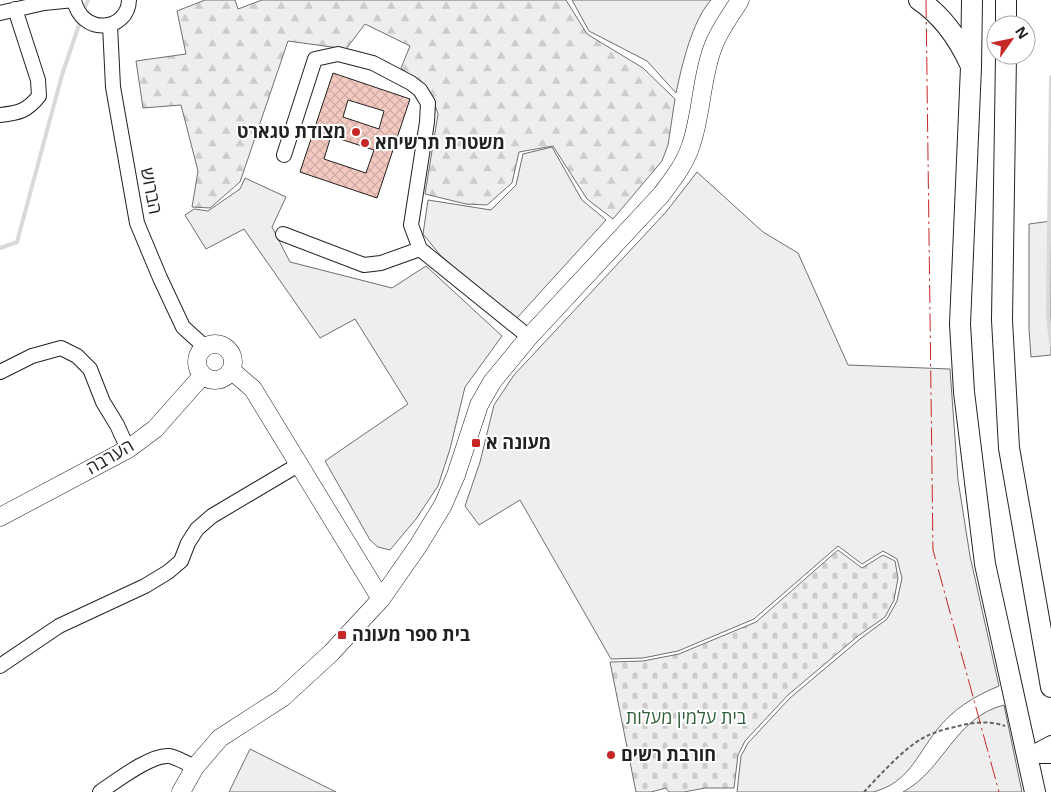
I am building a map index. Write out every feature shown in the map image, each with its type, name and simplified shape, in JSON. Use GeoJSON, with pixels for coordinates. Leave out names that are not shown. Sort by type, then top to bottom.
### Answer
{"type":"FeatureCollection","features":[{"type":"Feature","properties":{"kind":"highway"},"geometry":{"type":"LineString","coordinates":[[919,0],[946,24],[959,41],[971,66]]}},
{"type":"Feature","properties":{"kind":"highway"},"geometry":{"type":"LineString","coordinates":[[972,0],[960,324],[964,392],[985,564],[1035,792]]}},
{"type":"Feature","properties":{"kind":"highway"},"geometry":{"type":"LineString","coordinates":[[1006,0],[1006,15]]}},
{"type":"Feature","properties":{"kind":"highway"},"geometry":{"type":"LineString","coordinates":[[1006,65],[1002,320],[1009,448],[1051,687]]}},
{"type":"Feature","properties":{"kind":"main road"},"geometry":{"type":"LineString","coordinates":[[181,792],[195,767],[220,738],[282,698],[331,652],[382,599],[443,505],[456,475],[479,405],[492,382],[529,337],[661,194],[680,170],[691,146],[706,69],[713,46],[740,0]]}},
{"type":"Feature","properties":{"kind":"main road"},"geometry":{"type":"LineString","coordinates":[[217,344],[228,350],[232,358],[231,370],[226,377],[220,380],[202,376],[197,363],[200,351],[205,347],[217,344]]}},
{"type":"Feature","properties":{"kind":"main road"},"geometry":{"type":"LineString","coordinates":[[231,370],[253,389],[382,599]]}},
{"type":"Feature","properties":{"kind":"main road","name":"הערבה"},"geometry":{"type":"LineString","coordinates":[[0,517],[128,449],[155,430],[202,376]]}},
{"type":"Feature","properties":{"kind":"street"},"geometry":{"type":"LineString","coordinates":[[0,13],[44,1],[74,0],[76,10],[82,18],[99,26],[110,25],[119,20],[125,13],[129,0]]}},
{"type":"Feature","properties":{"kind":"street"},"geometry":{"type":"LineString","coordinates":[[0,115],[16,113],[30,108],[39,96],[38,80],[15,9]]}},
{"type":"Feature","properties":{"kind":"street","name":"הברוש"},"geometry":{"type":"LineString","coordinates":[[110,25],[113,87],[137,223],[183,328],[205,347]]}},
{"type":"Feature","properties":{"kind":"street"},"geometry":{"type":"LineString","coordinates":[[284,155],[315,59],[338,54],[373,63],[411,83],[420,90],[428,103],[427,122],[411,225],[420,249],[529,337]]}},
{"type":"Feature","properties":{"kind":"street"},"geometry":{"type":"LineString","coordinates":[[283,234],[364,265],[381,263],[420,249]]}},
{"type":"Feature","properties":{"kind":"street"},"geometry":{"type":"LineString","coordinates":[[0,372],[32,356],[61,348],[77,356],[90,369],[103,402],[117,425],[128,449]]}},
{"type":"Feature","properties":{"kind":"street"},"geometry":{"type":"LineString","coordinates":[[0,666],[59,626],[145,586],[168,572],[181,561],[188,543],[197,529],[212,516],[298,465]]}},
{"type":"Feature","properties":{"kind":"street"},"geometry":{"type":"LineString","coordinates":[[1027,756],[1051,743]]}},
{"type":"Feature","properties":{"kind":"street"},"geometry":{"type":"LineString","coordinates":[[100,792],[134,769],[155,759],[169,756],[195,767]]}},
{"type":"Feature","properties":{"kind":"street"},"geometry":{"type":"LineString","coordinates":[[1027,756],[1051,756]]}},
{"type":"Feature","properties":{"kind":"path"},"geometry":{"type":"LineString","coordinates":[[864,792],[922,738],[935,733],[969,724],[995,722],[1023,733]]}},
{"type":"Feature","properties":{"kind":"green space"},"geometry":{"type":"Polygon","coordinates":[[[205,0],[235,0],[238,9],[262,0],[566,0],[587,34],[643,68],[675,99],[668,145],[662,161],[613,219],[587,199],[553,146],[519,152],[512,183],[487,205],[466,204],[425,194],[438,114],[432,96],[401,68],[410,46],[365,24],[346,49],[288,41],[240,182],[210,208],[192,207],[198,171],[181,105],[143,108],[136,61],[186,54],[177,11],[205,0]]]}},
{"type":"Feature","properties":{"kind":"green space"},"geometry":{"type":"Polygon","coordinates":[[[572,0],[711,0],[698,19],[693,31],[676,93],[647,61],[589,31],[572,0]]]}},
{"type":"Feature","properties":{"kind":"green space"},"geometry":{"type":"Polygon","coordinates":[[[552,147],[582,200],[606,220],[516,319],[441,256],[423,234],[428,200],[491,210],[516,185],[523,154],[552,147]]]}},
{"type":"Feature","properties":{"kind":"green space"},"geometry":{"type":"Polygon","coordinates":[[[697,172],[763,232],[798,253],[848,365],[950,369],[958,480],[970,556],[999,686],[972,699],[956,710],[942,723],[903,776],[885,788],[873,792],[737,792],[741,756],[748,743],[790,698],[860,639],[887,619],[897,601],[902,578],[897,559],[883,551],[862,564],[838,546],[754,619],[678,651],[643,658],[611,659],[520,500],[479,525],[465,506],[480,462],[494,405],[514,375],[666,212],[697,172]]]}},
{"type":"Feature","properties":{"kind":"green space"},"geometry":{"type":"Polygon","coordinates":[[[245,178],[286,197],[272,227],[290,262],[392,288],[426,266],[502,336],[465,387],[450,449],[438,486],[416,519],[390,550],[378,547],[370,540],[325,461],[408,404],[355,319],[320,338],[244,229],[206,249],[185,215],[194,209],[208,211],[240,189],[245,178]]]}},
{"type":"Feature","properties":{"kind":"green space"},"geometry":{"type":"Polygon","coordinates":[[[1051,221],[1051,355],[1031,357],[1029,329],[1029,224],[1051,221]]]}},
{"type":"Feature","properties":{"kind":"green space","name":"בית עלמין מעלות"},"geometry":{"type":"Polygon","coordinates":[[[838,550],[862,568],[883,555],[895,561],[898,578],[894,600],[885,617],[858,636],[788,695],[745,741],[738,755],[734,788],[705,788],[684,792],[669,792],[666,788],[651,792],[636,792],[610,662],[643,661],[679,654],[756,622],[838,550]]]}},
{"type":"Feature","properties":{"kind":"green space"},"geometry":{"type":"Polygon","coordinates":[[[1004,705],[1022,792],[903,792],[929,771],[961,732],[973,721],[987,711],[1004,705]]]}},
{"type":"Feature","properties":{"kind":"green space"},"geometry":{"type":"Polygon","coordinates":[[[250,749],[336,792],[229,792],[250,749]]]}},
{"type":"Feature","properties":{"kind":"building","name":"מצודת טגארט"},"geometry":{"type":"Polygon","coordinates":[[[333,73],[410,99],[377,198],[300,172],[333,73]],[[348,100],[343,117],[379,129],[384,111],[348,100]],[[331,136],[324,159],[366,173],[374,150],[331,136]]]}},
{"type":"Feature","properties":{"kind":"waterway"},"geometry":{"type":"LineString","coordinates":[[83,12],[88,0]]}},
{"type":"Feature","properties":{"kind":"waterway"},"geometry":{"type":"LineString","coordinates":[[0,248],[17,242],[62,75],[81,19]]}},
{"type":"Feature","properties":{"kind":"waterway"},"geometry":{"type":"LineString","coordinates":[[1051,77],[1048,315],[1051,344]]}},
{"type":"Feature","properties":{"kind":"power"},"geometry":{"type":"LineString","coordinates":[[926,0],[933,550],[999,792]]}},
{"type":"Feature","properties":{"kind":"place","name":"מצודת טגארט"},"geometry":{"type":"Point","coordinates":[356,132]}},
{"type":"Feature","properties":{"kind":"place","name":"משטרת תרשיחא"},"geometry":{"type":"Point","coordinates":[365,143]}},
{"type":"Feature","properties":{"kind":"place","name":"מעונה א"},"geometry":{"type":"Point","coordinates":[476,443]}},
{"type":"Feature","properties":{"kind":"place","name":"בית ספר מעונה"},"geometry":{"type":"Point","coordinates":[342,635]}},
{"type":"Feature","properties":{"kind":"place","name":"חורבת רשים"},"geometry":{"type":"Point","coordinates":[611,755]}}]}
